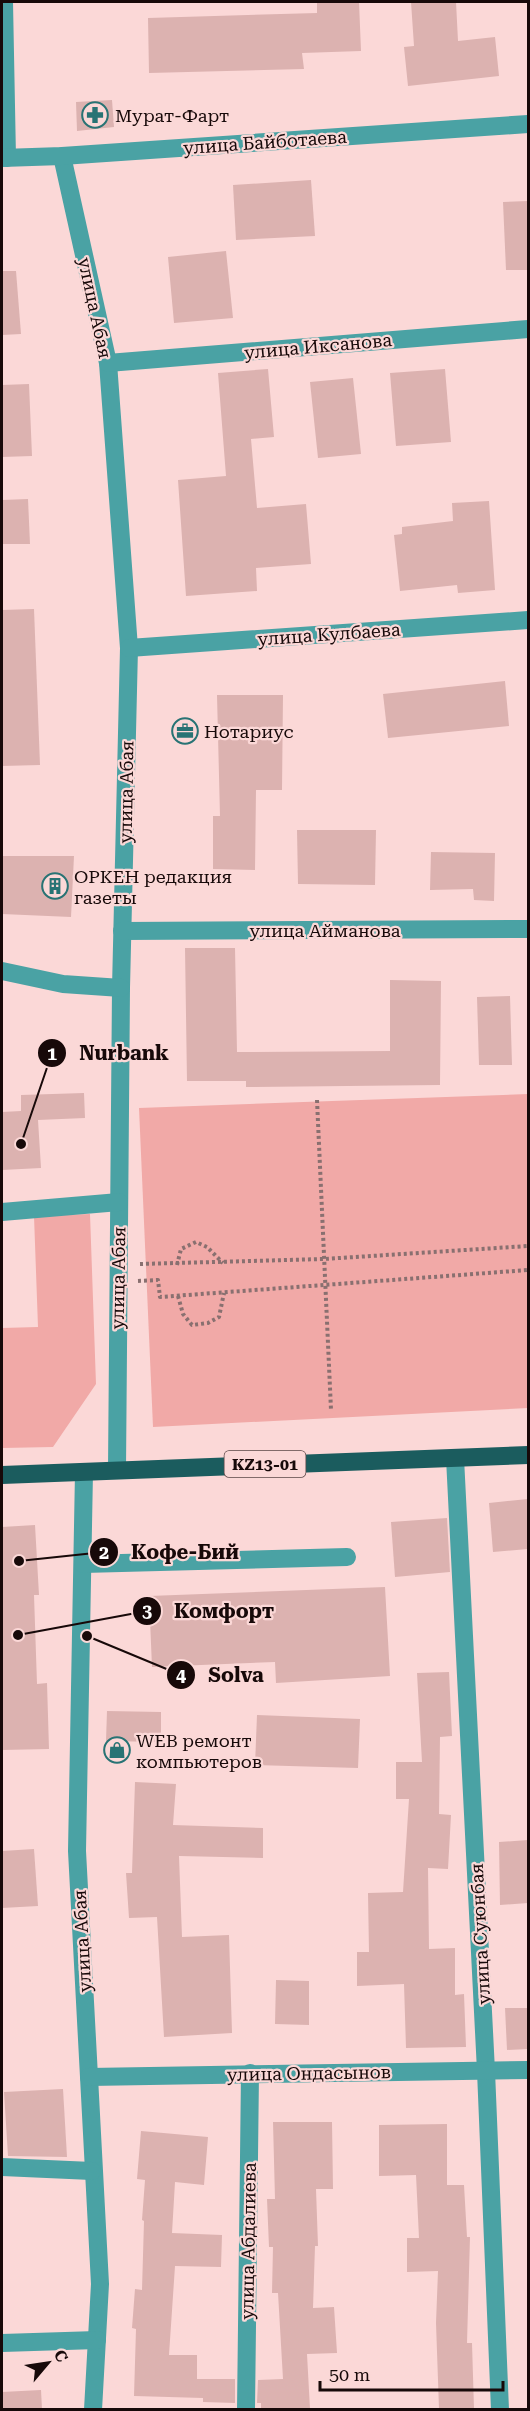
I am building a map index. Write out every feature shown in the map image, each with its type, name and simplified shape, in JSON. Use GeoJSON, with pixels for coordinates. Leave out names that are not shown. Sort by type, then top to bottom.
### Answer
{"type":"FeatureCollection","features":[{"type":"Feature","properties":{"kind":"main road","name":"KZ13-01"},"geometry":{"type":"LineString","coordinates":[[2,1475],[528,1455]]}},
{"type":"Feature","properties":{"kind":"street"},"geometry":{"type":"LineString","coordinates":[[4,2],[4,158]]}},
{"type":"Feature","properties":{"kind":"street","name":"улица Байботаева"},"geometry":{"type":"LineString","coordinates":[[4,158],[528,124]]}},
{"type":"Feature","properties":{"kind":"street","name":"улица Абая"},"geometry":{"type":"LineString","coordinates":[[62,156],[108,363],[129,648],[121,988],[117,1469]]}},
{"type":"Feature","properties":{"kind":"street","name":"улица Иксанова"},"geometry":{"type":"LineString","coordinates":[[108,363],[528,328]]}},
{"type":"Feature","properties":{"kind":"street","name":"улица Кулбаева"},"geometry":{"type":"LineString","coordinates":[[129,648],[528,620]]}},
{"type":"Feature","properties":{"kind":"street","name":"улица Айманова"},"geometry":{"type":"LineString","coordinates":[[122,931],[528,929]]}},
{"type":"Feature","properties":{"kind":"street"},"geometry":{"type":"LineString","coordinates":[[2,971],[63,984],[121,988]]}},
{"type":"Feature","properties":{"kind":"street"},"geometry":{"type":"LineString","coordinates":[[2,1212],[119,1202]]}},
{"type":"Feature","properties":{"kind":"street","name":"улица Суюнбая"},"geometry":{"type":"LineString","coordinates":[[455,1458],[486,2071],[500,2409]]}},
{"type":"Feature","properties":{"kind":"street","name":"улица Абая"},"geometry":{"type":"LineString","coordinates":[[84,1472],[77,1851],[92,2171],[100,2284],[93,2409]]}},
{"type":"Feature","properties":{"kind":"street"},"geometry":{"type":"LineString","coordinates":[[83,1564],[347,1557]]}},
{"type":"Feature","properties":{"kind":"street","name":"улица Ондасынов"},"geometry":{"type":"LineString","coordinates":[[89,2077],[528,2070]]}},
{"type":"Feature","properties":{"kind":"street","name":"улица Абдалиева"},"geometry":{"type":"LineString","coordinates":[[246,2409],[249,2073]]}},
{"type":"Feature","properties":{"kind":"street"},"geometry":{"type":"LineString","coordinates":[[2,2167],[92,2171]]}},
{"type":"Feature","properties":{"kind":"street"},"geometry":{"type":"LineString","coordinates":[[2,2343],[97,2340]]}},
{"type":"Feature","properties":{"kind":"path"},"geometry":{"type":"LineString","coordinates":[[317,1100],[331,1410]]}},
{"type":"Feature","properties":{"kind":"path"},"geometry":{"type":"LineString","coordinates":[[177,1265],[181,1249],[196,1242],[207,1247],[223,1263]]}},
{"type":"Feature","properties":{"kind":"path"},"geometry":{"type":"LineString","coordinates":[[118,1273],[177,1265],[324,1260],[528,1246]]}},
{"type":"Feature","properties":{"kind":"path"},"geometry":{"type":"LineString","coordinates":[[118,1273],[158,1280],[160,1297],[528,1270]]}},
{"type":"Feature","properties":{"kind":"path"},"geometry":{"type":"LineString","coordinates":[[178,1296],[183,1314],[192,1325],[208,1323],[219,1317],[224,1292]]}},
{"type":"Feature","properties":{"kind":"shaded area"},"geometry":{"type":"Polygon","coordinates":[[[528,1094],[528,1408],[153,1427],[139,1108],[528,1094]]]}},
{"type":"Feature","properties":{"kind":"shaded area"},"geometry":{"type":"Polygon","coordinates":[[[90,1214],[96,1384],[53,1447],[2,1448],[2,1328],[38,1327],[34,1216],[90,1214]]]}},
{"type":"Feature","properties":{"kind":"building"},"geometry":{"type":"Polygon","coordinates":[[[317,2],[359,2],[361,51],[302,53],[304,69],[149,73],[148,18],[317,13],[317,2]]]}},
{"type":"Feature","properties":{"kind":"building"},"geometry":{"type":"Polygon","coordinates":[[[411,2],[456,2],[458,41],[495,37],[499,76],[408,86],[404,47],[414,46],[411,2]]]}},
{"type":"Feature","properties":{"kind":"building","name":"Мурат-Фарт"},"geometry":{"type":"Polygon","coordinates":[[[112,100],[114,127],[77,131],[76,102],[112,100]]]}},
{"type":"Feature","properties":{"kind":"building"},"geometry":{"type":"Polygon","coordinates":[[[311,180],[315,236],[236,240],[233,185],[311,180]]]}},
{"type":"Feature","properties":{"kind":"building"},"geometry":{"type":"Polygon","coordinates":[[[528,201],[528,270],[506,270],[503,202],[528,201]]]}},
{"type":"Feature","properties":{"kind":"building"},"geometry":{"type":"Polygon","coordinates":[[[226,251],[233,318],[174,323],[168,257],[226,251]]]}},
{"type":"Feature","properties":{"kind":"building"},"geometry":{"type":"Polygon","coordinates":[[[2,271],[16,271],[21,334],[2,335],[2,271]]]}},
{"type":"Feature","properties":{"kind":"building"},"geometry":{"type":"Polygon","coordinates":[[[268,369],[274,437],[251,439],[257,508],[306,504],[311,564],[256,568],[257,591],[186,596],[178,480],[226,476],[218,373],[268,369]]]}},
{"type":"Feature","properties":{"kind":"building"},"geometry":{"type":"Polygon","coordinates":[[[445,369],[451,442],[396,446],[390,373],[445,369]]]}},
{"type":"Feature","properties":{"kind":"building"},"geometry":{"type":"Polygon","coordinates":[[[353,378],[361,454],[318,458],[310,382],[353,378]]]}},
{"type":"Feature","properties":{"kind":"building"},"geometry":{"type":"Polygon","coordinates":[[[29,384],[32,456],[2,457],[2,385],[29,384]]]}},
{"type":"Feature","properties":{"kind":"building"},"geometry":{"type":"Polygon","coordinates":[[[28,499],[30,544],[2,544],[2,500],[28,499]]]}},
{"type":"Feature","properties":{"kind":"building"},"geometry":{"type":"Polygon","coordinates":[[[489,501],[495,590],[458,593],[457,585],[400,591],[394,535],[402,534],[402,527],[453,521],[452,503],[489,501]]]}},
{"type":"Feature","properties":{"kind":"building"},"geometry":{"type":"Polygon","coordinates":[[[34,609],[40,765],[2,766],[2,610],[34,609]]]}},
{"type":"Feature","properties":{"kind":"building"},"geometry":{"type":"Polygon","coordinates":[[[505,681],[509,726],[388,738],[383,694],[505,681]]]}},
{"type":"Feature","properties":{"kind":"building"},"geometry":{"type":"Polygon","coordinates":[[[217,695],[283,695],[282,790],[256,790],[255,870],[213,869],[213,816],[220,816],[217,695]]]}},
{"type":"Feature","properties":{"kind":"building"},"geometry":{"type":"Polygon","coordinates":[[[297,830],[376,830],[375,885],[298,884],[297,830]]]}},
{"type":"Feature","properties":{"kind":"building"},"geometry":{"type":"Polygon","coordinates":[[[431,852],[495,853],[494,901],[474,900],[473,889],[430,890],[431,852]]]}},
{"type":"Feature","properties":{"kind":"building"},"geometry":{"type":"Polygon","coordinates":[[[2,856],[74,856],[71,917],[2,914],[2,856]]]}},
{"type":"Feature","properties":{"kind":"building"},"geometry":{"type":"Polygon","coordinates":[[[185,948],[235,948],[237,1052],[390,1051],[390,980],[441,981],[440,1085],[246,1087],[246,1081],[187,1081],[185,948]]]}},
{"type":"Feature","properties":{"kind":"building"},"geometry":{"type":"Polygon","coordinates":[[[510,996],[512,1065],[479,1065],[477,997],[510,996]]]}},
{"type":"Feature","properties":{"kind":"building"},"geometry":{"type":"Polygon","coordinates":[[[84,1093],[85,1118],[38,1120],[41,1168],[2,1170],[2,1112],[21,1111],[21,1095],[84,1093]]]}},
{"type":"Feature","properties":{"kind":"building"},"geometry":{"type":"Polygon","coordinates":[[[528,1499],[528,1549],[493,1552],[489,1503],[528,1499]]]}},
{"type":"Feature","properties":{"kind":"building"},"geometry":{"type":"Polygon","coordinates":[[[447,1518],[450,1572],[395,1577],[391,1522],[447,1518]]]}},
{"type":"Feature","properties":{"kind":"building"},"geometry":{"type":"Polygon","coordinates":[[[35,1525],[39,1595],[34,1595],[37,1684],[47,1683],[49,1749],[2,1750],[2,1527],[35,1525]]]}},
{"type":"Feature","properties":{"kind":"building"},"geometry":{"type":"Polygon","coordinates":[[[385,1587],[390,1676],[276,1683],[275,1662],[152,1667],[149,1596],[385,1587]]]}},
{"type":"Feature","properties":{"kind":"building"},"geometry":{"type":"Polygon","coordinates":[[[449,1672],[452,1736],[440,1737],[439,1814],[451,1815],[448,1869],[428,1868],[429,1949],[455,1948],[455,1995],[464,1994],[466,2047],[406,2048],[404,1984],[357,1986],[357,1952],[369,1952],[368,1893],[403,1892],[409,1799],[396,1799],[396,1762],[422,1762],[417,1673],[449,1672]]]}},
{"type":"Feature","properties":{"kind":"building"},"geometry":{"type":"Polygon","coordinates":[[[107,1711],[161,1712],[161,1742],[106,1741],[107,1711]]]}},
{"type":"Feature","properties":{"kind":"building"},"geometry":{"type":"Polygon","coordinates":[[[257,1715],[360,1719],[358,1768],[255,1765],[257,1715]]]}},
{"type":"Feature","properties":{"kind":"building"},"geometry":{"type":"Polygon","coordinates":[[[135,1782],[176,1784],[173,1825],[263,1828],[263,1858],[179,1856],[182,1937],[229,1935],[232,2033],[164,2037],[157,1917],[129,1918],[126,1873],[132,1873],[135,1782]]]}},
{"type":"Feature","properties":{"kind":"building"},"geometry":{"type":"Polygon","coordinates":[[[528,1840],[528,1903],[500,1905],[499,1842],[528,1840]]]}},
{"type":"Feature","properties":{"kind":"building"},"geometry":{"type":"Polygon","coordinates":[[[34,1849],[38,1906],[2,1908],[2,1851],[34,1849]]]}},
{"type":"Feature","properties":{"kind":"building"},"geometry":{"type":"Polygon","coordinates":[[[276,1980],[309,1981],[309,2025],[275,2024],[276,1980]]]}},
{"type":"Feature","properties":{"kind":"building"},"geometry":{"type":"Polygon","coordinates":[[[505,2008],[528,2008],[528,2049],[507,2050],[505,2008]]]}},
{"type":"Feature","properties":{"kind":"building"},"geometry":{"type":"Polygon","coordinates":[[[63,2089],[67,2157],[8,2156],[4,2092],[63,2089]]]}},
{"type":"Feature","properties":{"kind":"building"},"geometry":{"type":"Polygon","coordinates":[[[273,2122],[332,2122],[333,2189],[316,2189],[318,2246],[315,2246],[313,2308],[334,2307],[337,2353],[307,2354],[310,2409],[261,2409],[261,2403],[257,2403],[258,2380],[283,2379],[278,2293],[272,2293],[273,2247],[269,2247],[267,2199],[275,2199],[273,2122]]]}},
{"type":"Feature","properties":{"kind":"building"},"geometry":{"type":"Polygon","coordinates":[[[447,2124],[447,2185],[464,2185],[467,2237],[470,2237],[467,2343],[472,2343],[474,2409],[439,2409],[436,2323],[438,2271],[407,2272],[407,2238],[419,2238],[416,2175],[379,2176],[379,2125],[447,2124]]]}},
{"type":"Feature","properties":{"kind":"building"},"geometry":{"type":"Polygon","coordinates":[[[141,2131],[208,2137],[204,2185],[175,2182],[172,2233],[222,2235],[221,2267],[175,2266],[169,2355],[197,2355],[197,2379],[235,2379],[235,2403],[203,2402],[203,2398],[134,2396],[136,2329],[132,2328],[135,2289],[142,2290],[144,2221],[142,2220],[145,2180],[137,2179],[141,2131]]]}},
{"type":"Feature","properties":{"kind":"building"},"geometry":{"type":"Polygon","coordinates":[[[41,2390],[42,2409],[2,2409],[2,2392],[41,2390]]]}},
{"type":"Feature","properties":{"kind":"place","name":"Мурат-Фарт"},"geometry":{"type":"Point","coordinates":[95,115]}},
{"type":"Feature","properties":{"kind":"place","name":"Нотариус"},"geometry":{"type":"Point","coordinates":[185,731]}},
{"type":"Feature","properties":{"kind":"place","name":"ОРКЕН редакция газеты"},"geometry":{"type":"Point","coordinates":[55,886]}},
{"type":"Feature","properties":{"kind":"place","name":"Nurbank"},"geometry":{"type":"Point","coordinates":[21,1144]}},
{"type":"Feature","properties":{"kind":"place","name":"Кофе-Бий"},"geometry":{"type":"Point","coordinates":[19,1561]}},
{"type":"Feature","properties":{"kind":"place","name":"Комфорт"},"geometry":{"type":"Point","coordinates":[18,1635]}},
{"type":"Feature","properties":{"kind":"place","name":"Solva"},"geometry":{"type":"Point","coordinates":[87,1636]}},
{"type":"Feature","properties":{"kind":"place","name":"WEB ремонт компьютеров"},"geometry":{"type":"Point","coordinates":[117,1750]}}]}
